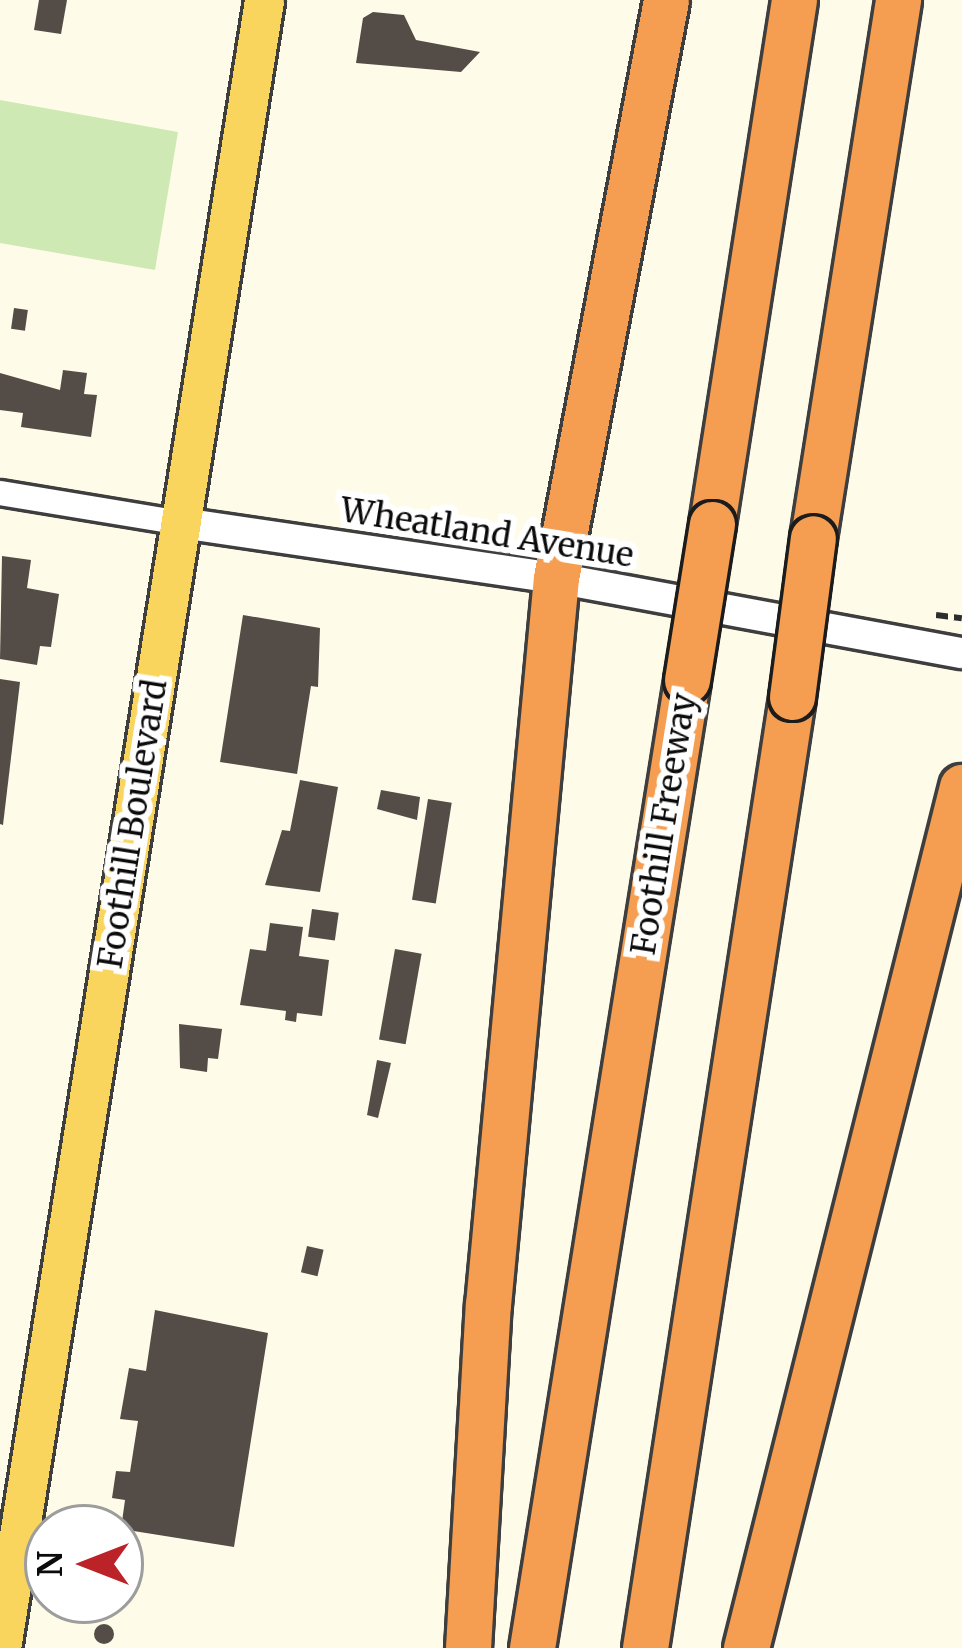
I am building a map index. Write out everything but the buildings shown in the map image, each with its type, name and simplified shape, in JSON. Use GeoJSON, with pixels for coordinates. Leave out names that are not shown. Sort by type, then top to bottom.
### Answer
{"type":"FeatureCollection","features":[{"type":"Feature","properties":{"kind":"highway"},"geometry":{"type":"LineString","coordinates":[[468,1648],[488,1305],[556,578],[666,0]]}},
{"type":"Feature","properties":{"kind":"highway","name":"Foothill Freeway"},"geometry":{"type":"LineString","coordinates":[[532,1648],[794,0]]}},
{"type":"Feature","properties":{"kind":"highway"},"geometry":{"type":"LineString","coordinates":[[645,1648],[898,0]]}},
{"type":"Feature","properties":{"kind":"highway"},"geometry":{"type":"LineString","coordinates":[[746,1648],[962,787]]}},
{"type":"Feature","properties":{"kind":"main road","name":"Foothill Boulevard"},"geometry":{"type":"LineString","coordinates":[[1,1648],[264,0]]}},
{"type":"Feature","properties":{"kind":"street","name":"Wheatland Avenue"},"geometry":{"type":"LineString","coordinates":[[0,493],[556,578],[962,652]]}},
{"type":"Feature","properties":{"kind":"green space"},"geometry":{"type":"Polygon","coordinates":[[[0,100],[178,132],[155,270],[0,243],[0,100]]]}}]}
